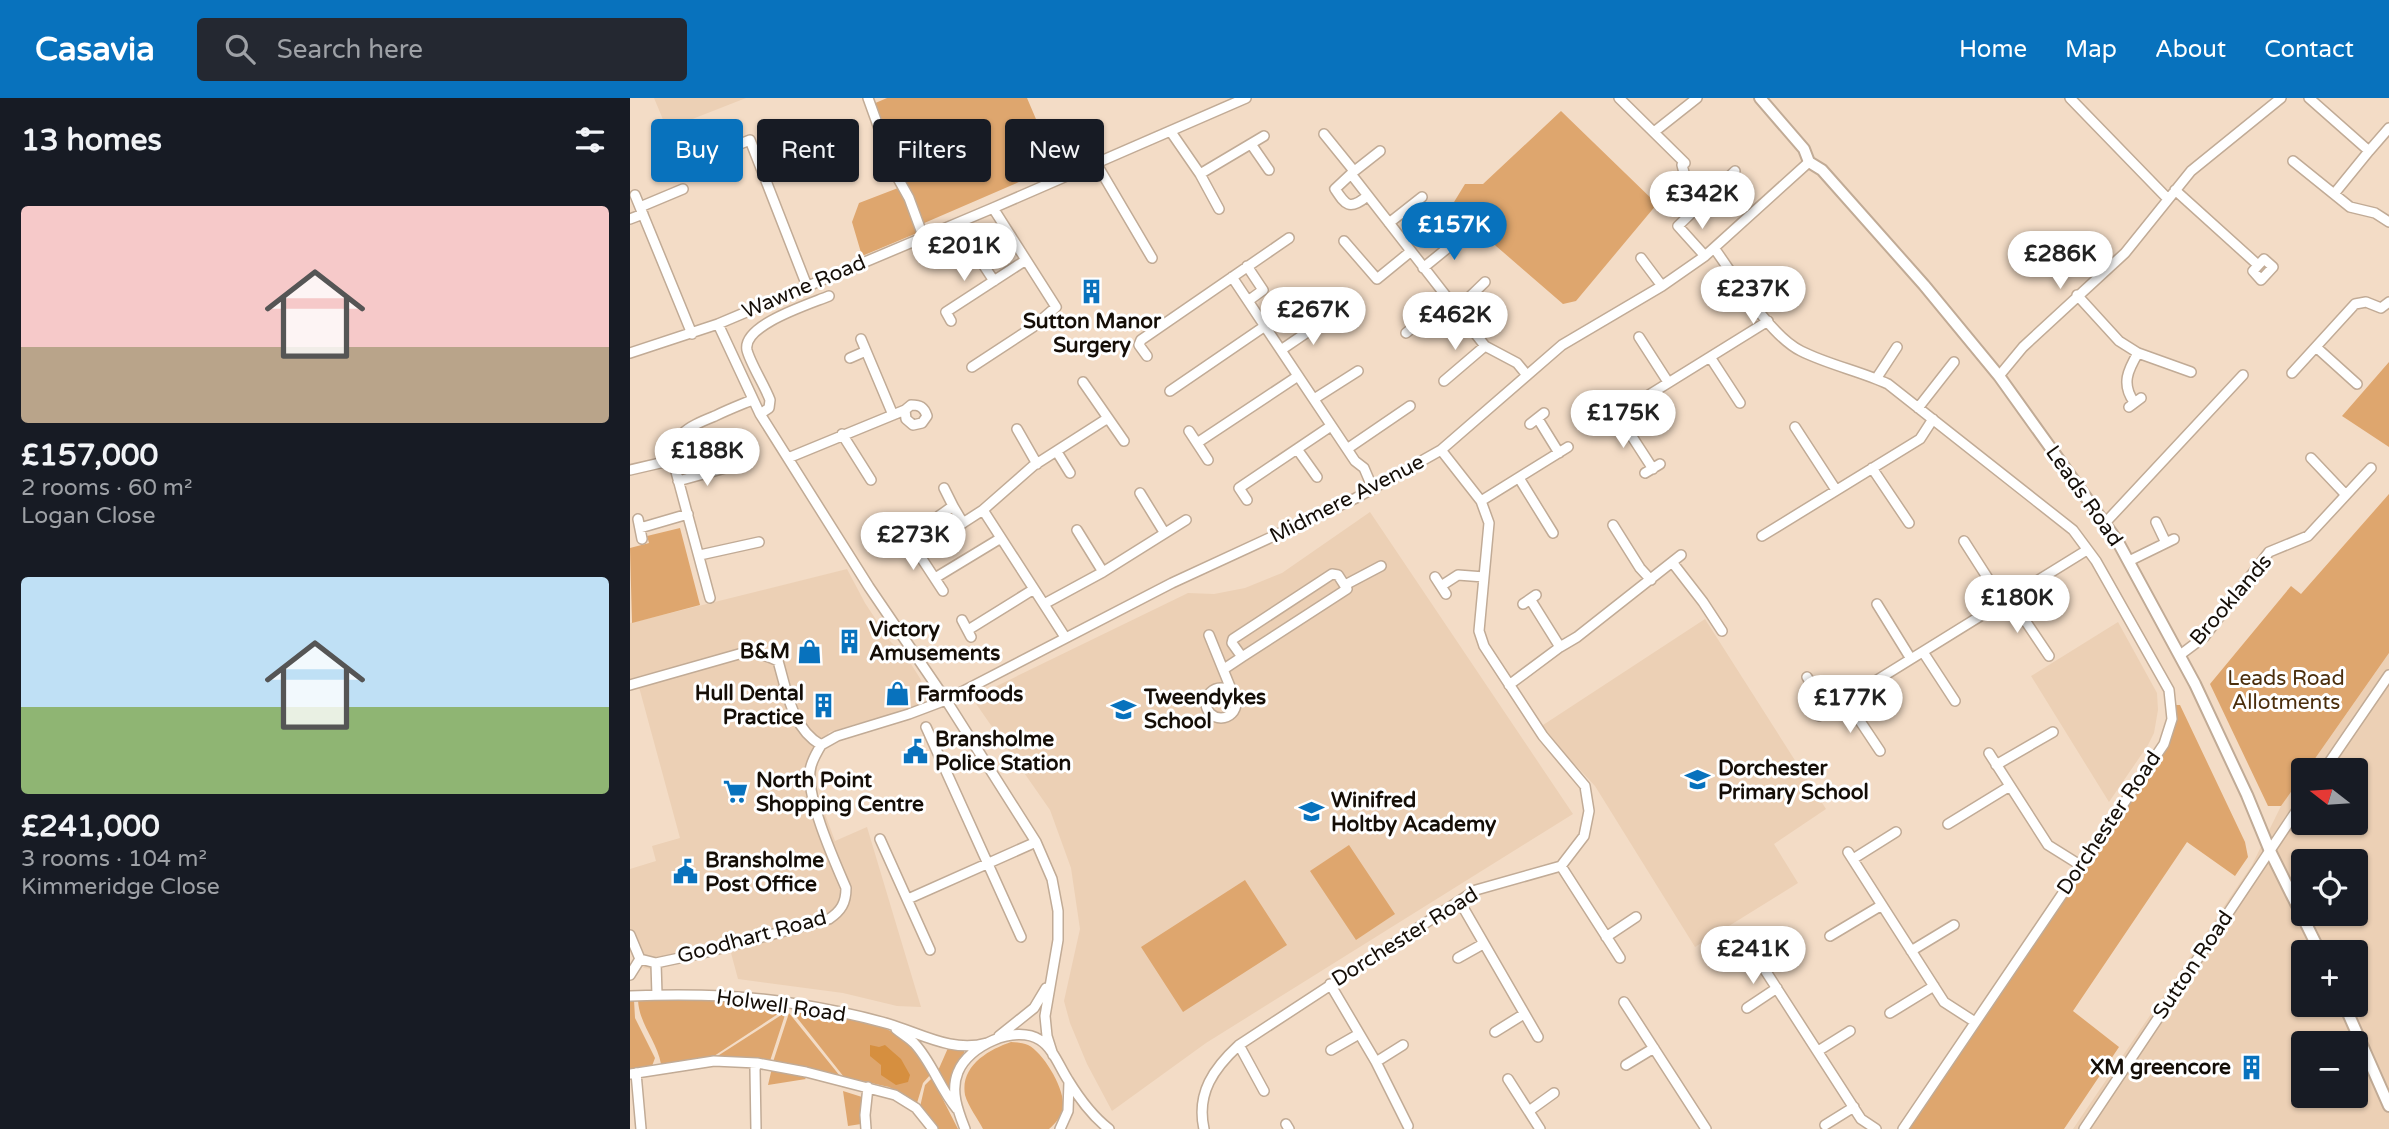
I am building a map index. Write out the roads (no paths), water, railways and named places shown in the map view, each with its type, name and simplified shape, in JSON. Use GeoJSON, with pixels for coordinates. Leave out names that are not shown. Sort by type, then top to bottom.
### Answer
{"type":"FeatureCollection","features":[{"type":"Feature","properties":{"kind":"main road","name":"Leads Road"},"geometry":{"type":"LineString","coordinates":[[1760,98],[1804,149],[1809,162],[1822,170],[1999,376],[2105,523],[2180,655],[2314,940]]}},
{"type":"Feature","properties":{"kind":"main road"},"geometry":{"type":"LineString","coordinates":[[2350,1017],[2389,1106]]}},
{"type":"Feature","properties":{"kind":"street"},"geometry":{"type":"LineString","coordinates":[[868,98],[895,173],[909,198],[923,236]]}},
{"type":"Feature","properties":{"kind":"street","name":"Wawne Road"},"geometry":{"type":"LineString","coordinates":[[1104,160],[1246,98]]}},
{"type":"Feature","properties":{"kind":"street"},"geometry":{"type":"LineString","coordinates":[[1619,98],[1684,163],[1687,184],[1694,192]]}},
{"type":"Feature","properties":{"kind":"street"},"geometry":{"type":"LineString","coordinates":[[1654,132],[1697,98]]}},
{"type":"Feature","properties":{"kind":"street"},"geometry":{"type":"LineString","coordinates":[[2070,98],[2168,199]]}},
{"type":"Feature","properties":{"kind":"street"},"geometry":{"type":"LineString","coordinates":[[1999,376],[2023,347],[2125,253],[2191,171],[2281,98]]}},
{"type":"Feature","properties":{"kind":"street"},"geometry":{"type":"LineString","coordinates":[[2309,98],[2368,151]]}},
{"type":"Feature","properties":{"kind":"street"},"geometry":{"type":"LineString","coordinates":[[2334,194],[2389,128]]}},
{"type":"Feature","properties":{"kind":"street"},"geometry":{"type":"LineString","coordinates":[[1171,132],[1200,174],[1219,209]]}},
{"type":"Feature","properties":{"kind":"street"},"geometry":{"type":"LineString","coordinates":[[1324,134],[1366,197],[1485,346],[1517,363],[1526,374]]}},
{"type":"Feature","properties":{"kind":"street"},"geometry":{"type":"LineString","coordinates":[[1200,174],[1264,136]]}},
{"type":"Feature","properties":{"kind":"street"},"geometry":{"type":"LineString","coordinates":[[743,144],[750,141],[807,286]]}},
{"type":"Feature","properties":{"kind":"street"},"geometry":{"type":"LineString","coordinates":[[1251,144],[1269,170]]}},
{"type":"Feature","properties":{"kind":"street"},"geometry":{"type":"LineString","coordinates":[[1366,197],[1350,205],[1335,189],[1380,150]]}},
{"type":"Feature","properties":{"kind":"street"},"geometry":{"type":"LineString","coordinates":[[2293,161],[2350,207],[2375,213],[2389,222]]}},
{"type":"Feature","properties":{"kind":"street","name":"Midmere Avenue"},"geometry":{"type":"LineString","coordinates":[[946,700],[1172,583],[1373,489],[1441,450],[1562,345],[1662,286],[1704,256],[1809,162]]}},
{"type":"Feature","properties":{"kind":"street"},"geometry":{"type":"LineString","coordinates":[[1704,256],[1678,226],[1735,171]]}},
{"type":"Feature","properties":{"kind":"street"},"geometry":{"type":"LineString","coordinates":[[1104,177],[1152,258]]}},
{"type":"Feature","properties":{"kind":"street","name":"Wawne Road"},"geometry":{"type":"LineString","coordinates":[[630,353],[718,324],[1053,182]]}},
{"type":"Feature","properties":{"kind":"street"},"geometry":{"type":"LineString","coordinates":[[630,219],[683,188]]}},
{"type":"Feature","properties":{"kind":"street"},"geometry":{"type":"LineString","coordinates":[[2175,190],[2258,265]]}},
{"type":"Feature","properties":{"kind":"street"},"geometry":{"type":"LineString","coordinates":[[635,195],[692,334]]}},
{"type":"Feature","properties":{"kind":"street"},"geometry":{"type":"LineString","coordinates":[[1389,223],[1422,197]]}},
{"type":"Feature","properties":{"kind":"street"},"geometry":{"type":"LineString","coordinates":[[972,367],[1033,327],[1056,307],[993,208]]}},
{"type":"Feature","properties":{"kind":"street"},"geometry":{"type":"LineString","coordinates":[[1423,268],[1466,233]]}},
{"type":"Feature","properties":{"kind":"street"},"geometry":{"type":"LineString","coordinates":[[1147,356],[1139,345],[1141,340],[1289,238]]}},
{"type":"Feature","properties":{"kind":"street"},"geometry":{"type":"LineString","coordinates":[[1344,241],[1377,279],[1410,252]]}},
{"type":"Feature","properties":{"kind":"street","name":"Dorchester Road"},"geometry":{"type":"LineString","coordinates":[[1714,248],[1783,338],[1802,351],[1888,384],[2073,530],[2096,561],[2169,690],[2172,719],[2164,744],[1903,1129]]}},
{"type":"Feature","properties":{"kind":"street"},"geometry":{"type":"LineString","coordinates":[[975,252],[994,281]]}},
{"type":"Feature","properties":{"kind":"street"},"geometry":{"type":"LineString","coordinates":[[1641,258],[1662,286]]}},
{"type":"Feature","properties":{"kind":"street"},"geometry":{"type":"LineString","coordinates":[[951,321],[946,312],[1026,260]]}},
{"type":"Feature","properties":{"kind":"street"},"geometry":{"type":"LineString","coordinates":[[1247,266],[1263,290],[1248,301]]}},
{"type":"Feature","properties":{"kind":"street"},"geometry":{"type":"LineString","coordinates":[[1232,277],[1355,461],[1364,468],[1373,489]]}},
{"type":"Feature","properties":{"kind":"street"},"geometry":{"type":"LineString","coordinates":[[1456,310],[1485,282]]}},
{"type":"Feature","properties":{"kind":"street"},"geometry":{"type":"LineString","coordinates":[[2077,295],[2119,341],[2138,353],[2193,370],[2185,382]]}},
{"type":"Feature","properties":{"kind":"street"},"geometry":{"type":"LineString","coordinates":[[760,414],[769,408],[771,400],[747,350],[750,337],[765,323],[829,296]]}},
{"type":"Feature","properties":{"kind":"street"},"geometry":{"type":"LineString","coordinates":[[1281,350],[1330,322],[1314,296]]}},
{"type":"Feature","properties":{"kind":"street"},"geometry":{"type":"LineString","coordinates":[[1406,333],[1447,299]]}},
{"type":"Feature","properties":{"kind":"street"},"geometry":{"type":"LineString","coordinates":[[2292,373],[2355,304],[2365,302],[2381,308],[2389,302]]}},
{"type":"Feature","properties":{"kind":"street"},"geometry":{"type":"LineString","coordinates":[[1602,424],[1768,321]]}},
{"type":"Feature","properties":{"kind":"street"},"geometry":{"type":"LineString","coordinates":[[718,324],[760,414],[869,587],[946,700],[1036,842],[1052,879],[1058,911],[1058,940],[1045,1016],[1053,1055]]}},
{"type":"Feature","properties":{"kind":"street"},"geometry":{"type":"LineString","coordinates":[[1170,391],[1265,326]]}},
{"type":"Feature","properties":{"kind":"street"},"geometry":{"type":"LineString","coordinates":[[1639,337],[1668,382]]}},
{"type":"Feature","properties":{"kind":"street"},"geometry":{"type":"LineString","coordinates":[[861,339],[893,415]]}},
{"type":"Feature","properties":{"kind":"street"},"geometry":{"type":"LineString","coordinates":[[1444,381],[1485,346]]}},
{"type":"Feature","properties":{"kind":"street"},"geometry":{"type":"LineString","coordinates":[[1877,379],[1897,347]]}},
{"type":"Feature","properties":{"kind":"street"},"geometry":{"type":"LineString","coordinates":[[2316,347],[2357,384]]}},
{"type":"Feature","properties":{"kind":"street"},"geometry":{"type":"LineString","coordinates":[[850,358],[866,351]]}},
{"type":"Feature","properties":{"kind":"street"},"geometry":{"type":"LineString","coordinates":[[2135,402],[2129,394],[2126,380],[2138,353]]}},
{"type":"Feature","properties":{"kind":"street"},"geometry":{"type":"LineString","coordinates":[[1710,357],[1740,402]]}},
{"type":"Feature","properties":{"kind":"street"},"geometry":{"type":"LineString","coordinates":[[1918,408],[1954,362]]}},
{"type":"Feature","properties":{"kind":"street"},"geometry":{"type":"LineString","coordinates":[[1314,399],[1358,371]]}},
{"type":"Feature","properties":{"kind":"street"},"geometry":{"type":"LineString","coordinates":[[2105,523],[2243,375]]}},
{"type":"Feature","properties":{"kind":"street"},"geometry":{"type":"LineString","coordinates":[[1197,443],[1298,376]]}},
{"type":"Feature","properties":{"kind":"street"},"geometry":{"type":"LineString","coordinates":[[1083,382],[1124,441]]}},
{"type":"Feature","properties":{"kind":"street"},"geometry":{"type":"LineString","coordinates":[[710,598],[673,460],[678,437],[688,427],[752,400]]}},
{"type":"Feature","properties":{"kind":"street"},"geometry":{"type":"LineString","coordinates":[[1347,449],[1410,406]]}},
{"type":"Feature","properties":{"kind":"street"},"geometry":{"type":"LineString","coordinates":[[788,458],[905,410]]}},
{"type":"Feature","properties":{"kind":"street"},"geometry":{"type":"LineString","coordinates":[[1618,415],[1653,469]]}},
{"type":"Feature","properties":{"kind":"street"},"geometry":{"type":"LineString","coordinates":[[953,506],[939,516],[949,532],[983,510],[1037,464],[1108,418]]}},
{"type":"Feature","properties":{"kind":"street"},"geometry":{"type":"LineString","coordinates":[[1538,419],[1559,453]]}},
{"type":"Feature","properties":{"kind":"street"},"geometry":{"type":"LineString","coordinates":[[1762,536],[1920,439],[1933,419]]}},
{"type":"Feature","properties":{"kind":"street"},"geometry":{"type":"LineString","coordinates":[[1247,500],[1239,488],[1331,426]]}},
{"type":"Feature","properties":{"kind":"street"},"geometry":{"type":"LineString","coordinates":[[1795,427],[1836,490]]}},
{"type":"Feature","properties":{"kind":"street"},"geometry":{"type":"LineString","coordinates":[[1017,429],[1037,464]]}},
{"type":"Feature","properties":{"kind":"street"},"geometry":{"type":"LineString","coordinates":[[1189,430],[1208,460]]}},
{"type":"Feature","properties":{"kind":"street"},"geometry":{"type":"LineString","coordinates":[[842,434],[871,480]]}},
{"type":"Feature","properties":{"kind":"street"},"geometry":{"type":"LineString","coordinates":[[1481,501],[1568,447]]}},
{"type":"Feature","properties":{"kind":"street"},"geometry":{"type":"LineString","coordinates":[[1297,449],[1317,477]]}},
{"type":"Feature","properties":{"kind":"street"},"geometry":{"type":"LineString","coordinates":[[1441,450],[1481,501],[1489,523],[1479,631],[1484,646],[1541,734],[1569,765],[1585,789],[1589,808],[1588,824],[1584,836],[1561,866],[1620,958]]}},
{"type":"Feature","properties":{"kind":"street"},"geometry":{"type":"LineString","coordinates":[[1057,452],[1070,473]]}},
{"type":"Feature","properties":{"kind":"street"},"geometry":{"type":"LineString","coordinates":[[2311,458],[2346,495]]}},
{"type":"Feature","properties":{"kind":"street"},"geometry":{"type":"LineString","coordinates":[[630,470],[673,460]]}},
{"type":"Feature","properties":{"kind":"street"},"geometry":{"type":"LineString","coordinates":[[678,481],[729,467]]}},
{"type":"Feature","properties":{"kind":"street"},"geometry":{"type":"LineString","coordinates":[[1872,468],[1909,523]]}},
{"type":"Feature","properties":{"kind":"street","name":"Brooklands"},"geometry":{"type":"LineString","coordinates":[[2180,655],[2204,637],[2269,552],[2308,536],[2371,468]]}},
{"type":"Feature","properties":{"kind":"street"},"geometry":{"type":"LineString","coordinates":[[1519,478],[1553,533]]}},
{"type":"Feature","properties":{"kind":"street"},"geometry":{"type":"LineString","coordinates":[[944,488],[963,523]]}},
{"type":"Feature","properties":{"kind":"street"},"geometry":{"type":"LineString","coordinates":[[1140,493],[1164,532]]}},
{"type":"Feature","properties":{"kind":"street"},"geometry":{"type":"LineString","coordinates":[[983,510],[1065,637]]}},
{"type":"Feature","properties":{"kind":"street"},"geometry":{"type":"LineString","coordinates":[[642,539],[639,523],[688,514]]}},
{"type":"Feature","properties":{"kind":"street"},"geometry":{"type":"LineString","coordinates":[[1044,604],[1102,572],[1185,520]]}},
{"type":"Feature","properties":{"kind":"street"},"geometry":{"type":"LineString","coordinates":[[2129,561],[2170,541],[2156,522]]}},
{"type":"Feature","properties":{"kind":"street"},"geometry":{"type":"LineString","coordinates":[[1614,525],[1640,568],[1651,580]]}},
{"type":"Feature","properties":{"kind":"street"},"geometry":{"type":"LineString","coordinates":[[1077,530],[1102,572]]}},
{"type":"Feature","properties":{"kind":"street"},"geometry":{"type":"LineString","coordinates":[[907,536],[943,591]]}},
{"type":"Feature","properties":{"kind":"street"},"geometry":{"type":"LineString","coordinates":[[935,578],[1001,538]]}},
{"type":"Feature","properties":{"kind":"street"},"geometry":{"type":"LineString","coordinates":[[700,555],[759,541]]}},
{"type":"Feature","properties":{"kind":"street"},"geometry":{"type":"LineString","coordinates":[[1964,541],[2049,656]]}},
{"type":"Feature","properties":{"kind":"street"},"geometry":{"type":"LineString","coordinates":[[1807,677],[1824,713],[2087,550]]}},
{"type":"Feature","properties":{"kind":"street"},"geometry":{"type":"LineString","coordinates":[[1509,685],[1577,637],[1681,555]]}},
{"type":"Feature","properties":{"kind":"street"},"geometry":{"type":"LineString","coordinates":[[1672,562],[1722,631]]}},
{"type":"Feature","properties":{"kind":"street"},"geometry":{"type":"LineString","coordinates":[[1345,585],[1381,566]]}},
{"type":"Feature","properties":{"kind":"street"},"geometry":{"type":"LineString","coordinates":[[1224,669],[1347,589],[1338,575],[1332,574],[1233,639],[1232,643],[1242,657]]}},
{"type":"Feature","properties":{"kind":"street"},"geometry":{"type":"LineString","coordinates":[[1435,577],[1443,590],[1458,575],[1484,577]]}},
{"type":"Feature","properties":{"kind":"street"},"geometry":{"type":"LineString","coordinates":[[962,620],[970,633],[1034,589]]}},
{"type":"Feature","properties":{"kind":"street"},"geometry":{"type":"LineString","coordinates":[[1529,599],[1560,647]]}},
{"type":"Feature","properties":{"kind":"street"},"geometry":{"type":"LineString","coordinates":[[1877,604],[1911,659]]}},
{"type":"Feature","properties":{"kind":"street"},"geometry":{"type":"LineString","coordinates":[[1209,635],[1233,694]]}},
{"type":"Feature","properties":{"kind":"street"},"geometry":{"type":"LineString","coordinates":[[1923,652],[1955,701]]}},
{"type":"Feature","properties":{"kind":"street"},"geometry":{"type":"LineString","coordinates":[[630,685],[739,654],[765,654],[778,662],[796,720],[812,740],[821,746],[837,736],[946,700]]}},
{"type":"Feature","properties":{"kind":"street"},"geometry":{"type":"LineString","coordinates":[[2332,758],[2389,675]]}},
{"type":"Feature","properties":{"kind":"street"},"geometry":{"type":"LineString","coordinates":[[1846,700],[1880,751]]}},
{"type":"Feature","properties":{"kind":"street"},"geometry":{"type":"LineString","coordinates":[[926,727],[1021,937]]}},
{"type":"Feature","properties":{"kind":"street"},"geometry":{"type":"LineString","coordinates":[[1996,765],[2053,732]]}},
{"type":"Feature","properties":{"kind":"street","name":"Goodhart Road"},"geometry":{"type":"LineString","coordinates":[[640,958],[656,963],[703,953],[829,919],[840,912],[846,897],[845,888],[816,809],[811,787],[810,772],[821,746]]}},
{"type":"Feature","properties":{"kind":"street"},"geometry":{"type":"LineString","coordinates":[[1989,753],[2048,845],[2080,865]]}},
{"type":"Feature","properties":{"kind":"street"},"geometry":{"type":"LineString","coordinates":[[1948,824],[2010,786]]}},
{"type":"Feature","properties":{"kind":"street","name":"Sutton Road"},"geometry":{"type":"LineString","coordinates":[[2084,1129],[2291,819]]}},
{"type":"Feature","properties":{"kind":"street"},"geometry":{"type":"LineString","coordinates":[[1896,832],[1851,855],[1944,1002],[1975,1022]]}},
{"type":"Feature","properties":{"kind":"street"},"geometry":{"type":"LineString","coordinates":[[880,839],[930,950]]}},
{"type":"Feature","properties":{"kind":"street"},"geometry":{"type":"LineString","coordinates":[[908,899],[1036,842]]}},
{"type":"Feature","properties":{"kind":"street","name":"Dorchester Road"},"geometry":{"type":"LineString","coordinates":[[1204,1129],[1203,1097],[1212,1074],[1239,1045],[1476,890],[1561,866]]}},
{"type":"Feature","properties":{"kind":"street"},"geometry":{"type":"LineString","coordinates":[[1460,902],[1538,1037]]}},
{"type":"Feature","properties":{"kind":"street"},"geometry":{"type":"LineString","coordinates":[[1830,936],[1882,905]]}},
{"type":"Feature","properties":{"kind":"street"},"geometry":{"type":"LineString","coordinates":[[1606,937],[1636,917]]}},
{"type":"Feature","properties":{"kind":"street"},"geometry":{"type":"LineString","coordinates":[[1912,951],[1954,925]]}},
{"type":"Feature","properties":{"kind":"street"},"geometry":{"type":"LineString","coordinates":[[630,935],[640,958],[630,975]]}},
{"type":"Feature","properties":{"kind":"street"},"geometry":{"type":"LineString","coordinates":[[1743,937],[1861,1119],[1876,1129]]}},
{"type":"Feature","properties":{"kind":"street"},"geometry":{"type":"LineString","coordinates":[[1758,960],[1786,942]]}},
{"type":"Feature","properties":{"kind":"street"},"geometry":{"type":"LineString","coordinates":[[1458,958],[1483,944]]}},
{"type":"Feature","properties":{"kind":"street"},"geometry":{"type":"LineString","coordinates":[[656,963],[657,995]]}},
{"type":"Feature","properties":{"kind":"street"},"geometry":{"type":"LineString","coordinates":[[965,1129],[957,1110],[954,1090],[958,1071],[969,1056],[1034,1008],[1049,984]]}},
{"type":"Feature","properties":{"kind":"street"},"geometry":{"type":"LineString","coordinates":[[1330,984],[1376,1062],[1408,1126]]}},
{"type":"Feature","properties":{"kind":"street"},"geometry":{"type":"LineString","coordinates":[[1890,1013],[1934,986]]}},
{"type":"Feature","properties":{"kind":"street"},"geometry":{"type":"LineString","coordinates":[[1747,1008],[1777,988]]}},
{"type":"Feature","properties":{"kind":"street","name":"Holwell Road"},"geometry":{"type":"LineString","coordinates":[[630,996],[746,997],[791,1003],[889,1024],[958,1047],[987,1043]]}},
{"type":"Feature","properties":{"kind":"street"},"geometry":{"type":"LineString","coordinates":[[1624,1002],[1706,1129]]}},
{"type":"Feature","properties":{"kind":"street"},"geometry":{"type":"LineString","coordinates":[[1495,1032],[1524,1014]]}},
{"type":"Feature","properties":{"kind":"street","name":"Holwell Road"},"geometry":{"type":"LineString","coordinates":[[889,1024],[915,1044],[957,1110]]}},
{"type":"Feature","properties":{"kind":"street"},"geometry":{"type":"LineString","coordinates":[[1818,1051],[1850,1031]]}},
{"type":"Feature","properties":{"kind":"street"},"geometry":{"type":"LineString","coordinates":[[1331,1050],[1359,1034]]}},
{"type":"Feature","properties":{"kind":"street"},"geometry":{"type":"LineString","coordinates":[[999,1036],[1025,1036],[1040,1040],[1096,1119],[1109,1129]]}},
{"type":"Feature","properties":{"kind":"street"},"geometry":{"type":"LineString","coordinates":[[1239,1045],[1264,1091]]}},
{"type":"Feature","properties":{"kind":"street"},"geometry":{"type":"LineString","coordinates":[[1376,1062],[1403,1045]]}},
{"type":"Feature","properties":{"kind":"street"},"geometry":{"type":"LineString","coordinates":[[1626,1065],[1654,1048]]}},
{"type":"Feature","properties":{"kind":"street"},"geometry":{"type":"LineString","coordinates":[[642,1129],[633,1073],[714,1062],[757,1063],[868,1087],[894,1095],[916,1108],[933,1129]]}},
{"type":"Feature","properties":{"kind":"street"},"geometry":{"type":"LineString","coordinates":[[756,1129],[757,1063]]}},
{"type":"Feature","properties":{"kind":"street"},"geometry":{"type":"LineString","coordinates":[[1508,1079],[1540,1129]]}},
{"type":"Feature","properties":{"kind":"street"},"geometry":{"type":"LineString","coordinates":[[1060,1129],[1068,1111],[1069,1082]]}},
{"type":"Feature","properties":{"kind":"street"},"geometry":{"type":"LineString","coordinates":[[866,1129],[868,1087]]}},
{"type":"Feature","properties":{"kind":"street"},"geometry":{"type":"LineString","coordinates":[[1529,1111],[1554,1093]]}},
{"type":"Feature","properties":{"kind":"street"},"geometry":{"type":"LineString","coordinates":[[1825,1125],[1854,1107]]}},
{"type":"Feature","properties":{"kind":"place","name":"Sutton Manor Surgery"},"geometry":{"type":"Point","coordinates":[1092,292]}},
{"type":"Feature","properties":{"kind":"place","name":"Victory Amusements"},"geometry":{"type":"Point","coordinates":[849,641]}},
{"type":"Feature","properties":{"kind":"place","name":"B&M"},"geometry":{"type":"Point","coordinates":[810,651]}},
{"type":"Feature","properties":{"kind":"place","name":"Farmfoods"},"geometry":{"type":"Point","coordinates":[897,694]}},
{"type":"Feature","properties":{"kind":"place","name":"Hull Dental Practice"},"geometry":{"type":"Point","coordinates":[824,705]}},
{"type":"Feature","properties":{"kind":"place","name":"Tweendykes School"},"geometry":{"type":"Point","coordinates":[1124,709]}},
{"type":"Feature","properties":{"kind":"place","name":"Bransholme Police Station"},"geometry":{"type":"Point","coordinates":[915,751]}},
{"type":"Feature","properties":{"kind":"place","name":"Dorchester Primary School"},"geometry":{"type":"Point","coordinates":[1698,780]}},
{"type":"Feature","properties":{"kind":"place","name":"North Point Shopping Centre"},"geometry":{"type":"Point","coordinates":[736,792]}},
{"type":"Feature","properties":{"kind":"place","name":"Winifred Holtby Academy"},"geometry":{"type":"Point","coordinates":[1311,812]}},
{"type":"Feature","properties":{"kind":"place","name":"Bransholme Post Office"},"geometry":{"type":"Point","coordinates":[685,872]}},
{"type":"Feature","properties":{"kind":"place","name":"XM greencore"},"geometry":{"type":"Point","coordinates":[2251,1067]}},
{"type":"Feature","properties":{"kind":"park label","name":"Leads Road Allotments"},"geometry":{"type":"Point","coordinates":[2286,690]}}]}
